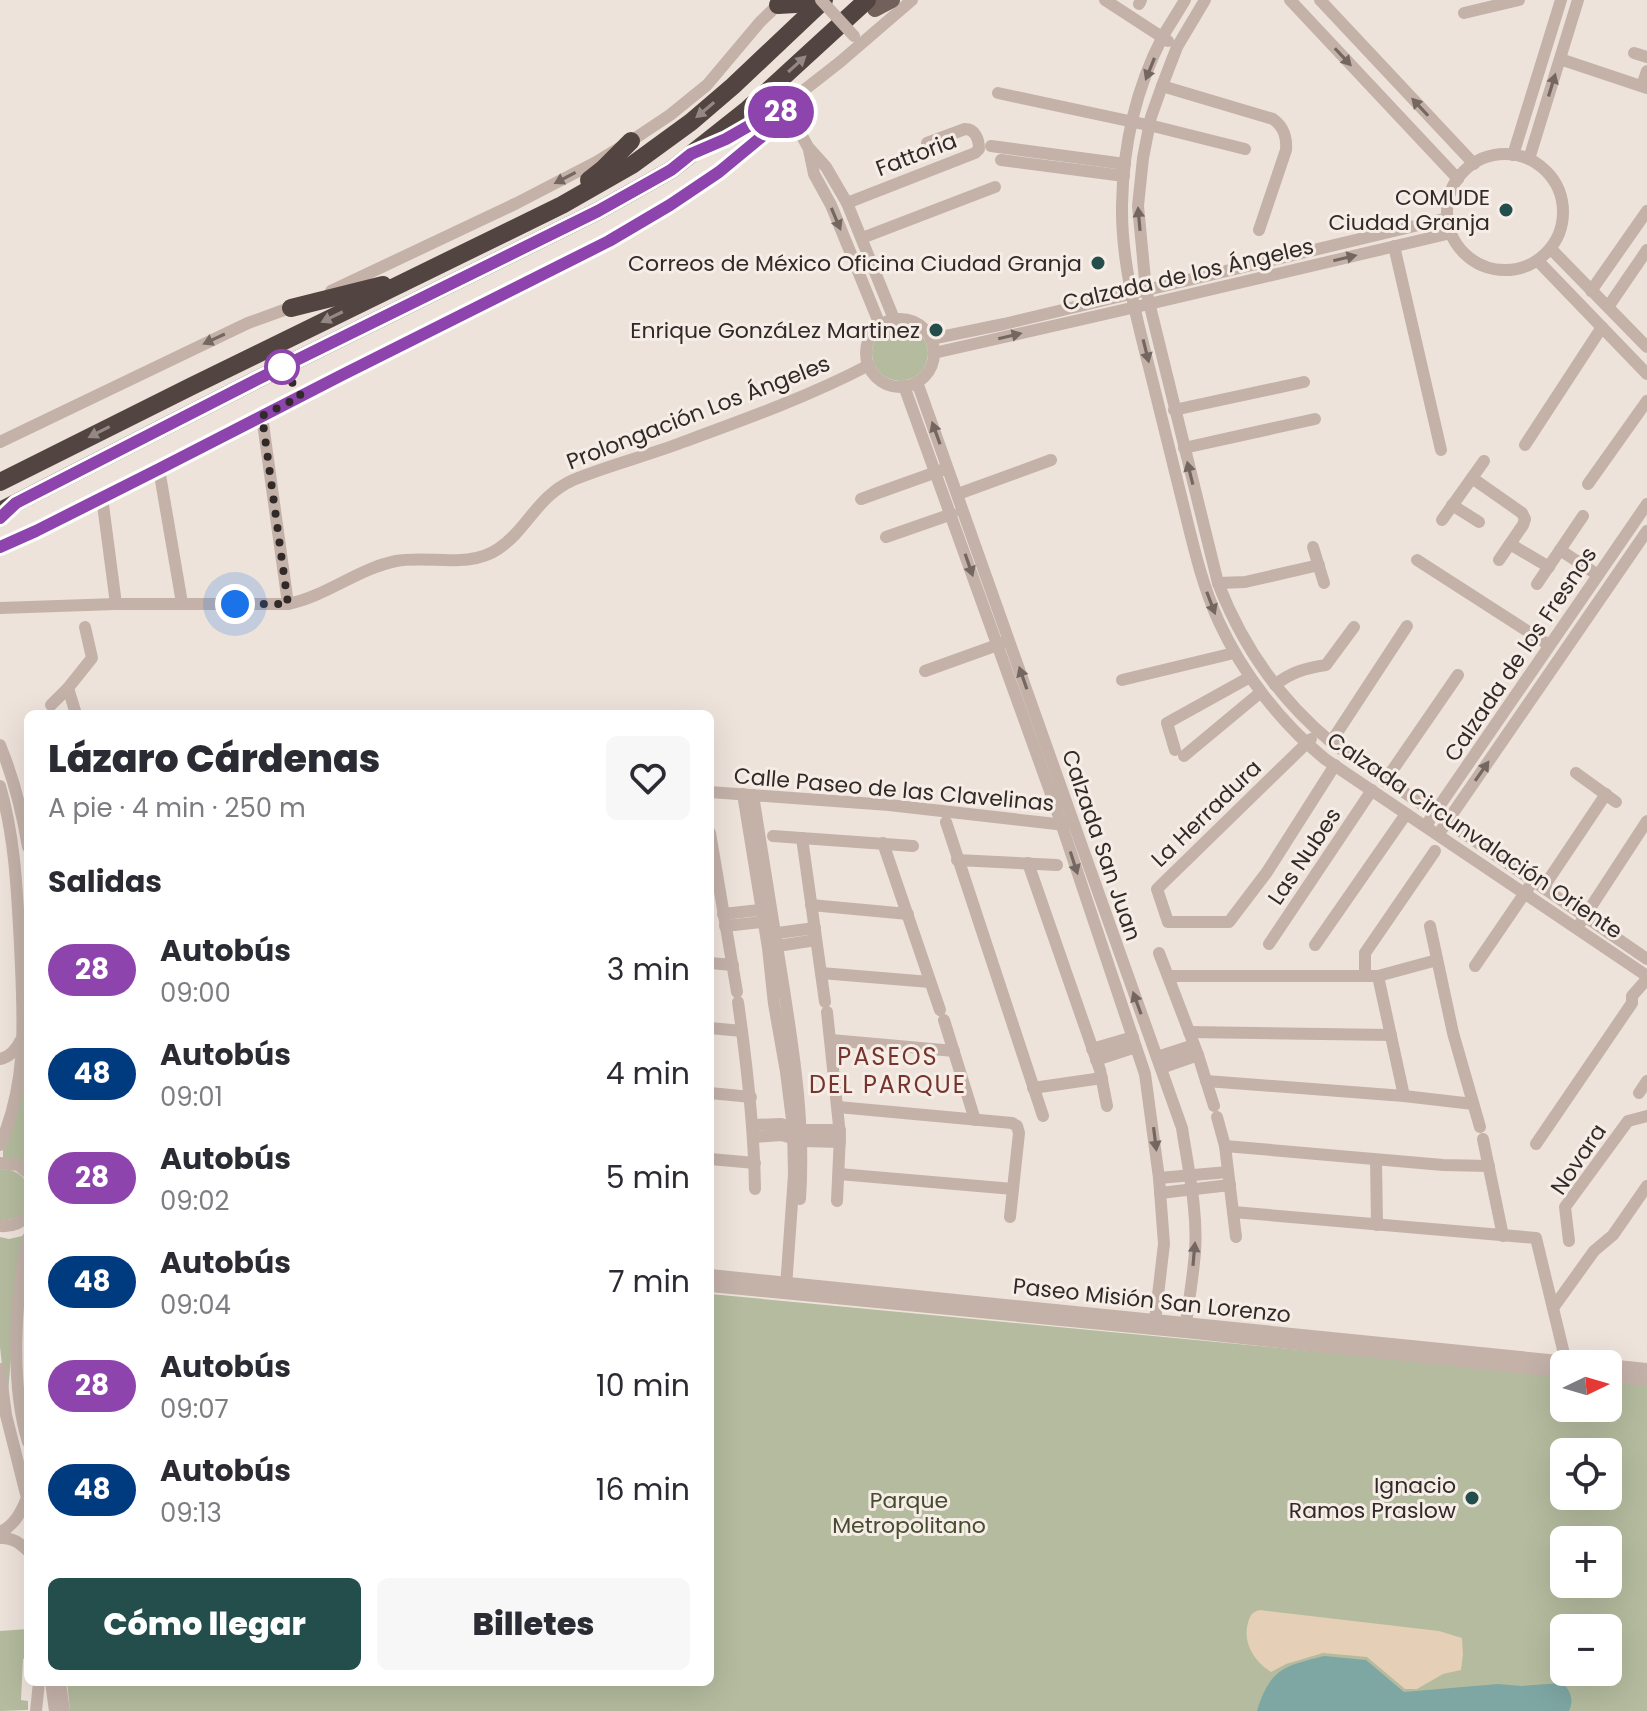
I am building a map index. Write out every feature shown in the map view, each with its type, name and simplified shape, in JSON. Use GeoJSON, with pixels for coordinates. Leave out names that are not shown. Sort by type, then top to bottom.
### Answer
{"type":"FeatureCollection","features":[{"type":"Feature","properties":{"kind":"highway"},"geometry":{"type":"LineString","coordinates":[[781,3],[796,4],[808,0]]}},
{"type":"Feature","properties":{"kind":"highway"},"geometry":{"type":"LineString","coordinates":[[0,482],[562,205],[632,165],[691,122],[733,86],[823,0]]}},
{"type":"Feature","properties":{"kind":"highway"},"geometry":{"type":"LineString","coordinates":[[0,518],[8,507],[598,211],[671,170],[871,4]]}},
{"type":"Feature","properties":{"kind":"highway"},"geometry":{"type":"LineString","coordinates":[[461,254],[481,236],[592,178],[631,141]]}},
{"type":"Feature","properties":{"kind":"highway"},"geometry":{"type":"LineString","coordinates":[[291,308],[409,280]]}},
{"type":"Feature","properties":{"kind":"main road"},"geometry":{"type":"LineString","coordinates":[[871,4],[892,0]]}},
{"type":"Feature","properties":{"kind":"main road"},"geometry":{"type":"LineString","coordinates":[[691,154],[726,139],[785,105]]}},
{"type":"Feature","properties":{"kind":"street"},"geometry":{"type":"LineString","coordinates":[[823,0],[854,36]]}},
{"type":"Feature","properties":{"kind":"street"},"geometry":{"type":"LineString","coordinates":[[0,547],[636,225],[719,172],[748,149],[771,129],[785,105],[912,0]]}},
{"type":"Feature","properties":{"kind":"street"},"geometry":{"type":"LineString","coordinates":[[1105,0],[1177,47]]}},
{"type":"Feature","properties":{"kind":"street","name":"Calzada Circunvalación Oriente"},"geometry":{"type":"LineString","coordinates":[[1185,0],[1163,37],[1132,121],[1122,207],[1127,268],[1135,308],[1188,524],[1218,621],[1250,677],[1307,744],[1577,928],[1646,983]]}},
{"type":"Feature","properties":{"kind":"street","name":"Calzada Circunvalación Oriente"},"geometry":{"type":"LineString","coordinates":[[1205,0],[1177,47],[1162,86],[1143,158],[1138,206],[1149,304],[1202,520],[1220,588],[1231,615],[1246,644],[1279,689],[1298,712],[1331,742],[1647,959]]}},
{"type":"Feature","properties":{"kind":"street"},"geometry":{"type":"LineString","coordinates":[[1290,0],[1458,179]]}},
{"type":"Feature","properties":{"kind":"street"},"geometry":{"type":"LineString","coordinates":[[1320,0],[1474,164]]}},
{"type":"Feature","properties":{"kind":"street"},"geometry":{"type":"LineString","coordinates":[[1464,13],[1519,0]]}},
{"type":"Feature","properties":{"kind":"street"},"geometry":{"type":"LineString","coordinates":[[1513,155],[1561,0]]}},
{"type":"Feature","properties":{"kind":"street"},"geometry":{"type":"LineString","coordinates":[[1529,159],[1578,0]]}},
{"type":"Feature","properties":{"kind":"street"},"geometry":{"type":"LineString","coordinates":[[0,442],[248,323],[351,283],[598,161],[670,115],[707,85],[760,22],[781,3]]}},
{"type":"Feature","properties":{"kind":"street"},"geometry":{"type":"LineString","coordinates":[[1560,59],[1644,87],[1647,71]]}},
{"type":"Feature","properties":{"kind":"street"},"geometry":{"type":"LineString","coordinates":[[1162,86],[1273,119],[1282,128],[1286,150],[1259,230]]}},
{"type":"Feature","properties":{"kind":"street"},"geometry":{"type":"LineString","coordinates":[[998,93],[1150,125],[1245,149]]}},
{"type":"Feature","properties":{"kind":"street"},"geometry":{"type":"LineString","coordinates":[[785,105],[808,147],[826,167],[847,203],[894,319]]}},
{"type":"Feature","properties":{"kind":"street","name":"Fattoria"},"geometry":{"type":"LineString","coordinates":[[847,203],[979,149],[974,131],[970,129],[927,143]]}},
{"type":"Feature","properties":{"kind":"street"},"geometry":{"type":"LineString","coordinates":[[991,146],[1125,170]]}},
{"type":"Feature","properties":{"kind":"street"},"geometry":{"type":"LineString","coordinates":[[808,147],[814,174],[831,205],[880,325]]}},
{"type":"Feature","properties":{"kind":"street"},"geometry":{"type":"LineString","coordinates":[[1513,155],[1540,165],[1555,183],[1563,205],[1561,228],[1551,249],[1538,261],[1525,268],[1495,270],[1468,257],[1458,246],[1448,218],[1449,197],[1458,179],[1474,164],[1493,156],[1513,155]]}},
{"type":"Feature","properties":{"kind":"street"},"geometry":{"type":"LineString","coordinates":[[1001,160],[1125,170]]}},
{"type":"Feature","properties":{"kind":"street"},"geometry":{"type":"LineString","coordinates":[[862,238],[995,187]]}},
{"type":"Feature","properties":{"kind":"street"},"geometry":{"type":"LineString","coordinates":[[1591,291],[1647,211]]}},
{"type":"Feature","properties":{"kind":"street","name":"Calzada de los Ángeles"},"geometry":{"type":"LineString","coordinates":[[931,339],[1448,218]]}},
{"type":"Feature","properties":{"kind":"street","name":"Calzada de los Ángeles"},"geometry":{"type":"LineString","coordinates":[[934,353],[1451,233]]}},
{"type":"Feature","properties":{"kind":"street"},"geometry":{"type":"LineString","coordinates":[[1394,246],[1441,450]]}},
{"type":"Feature","properties":{"kind":"street"},"geometry":{"type":"LineString","coordinates":[[1551,249],[1647,347]]}},
{"type":"Feature","properties":{"kind":"street"},"geometry":{"type":"LineString","coordinates":[[1608,307],[1647,250]]}},
{"type":"Feature","properties":{"kind":"street"},"geometry":{"type":"LineString","coordinates":[[1538,261],[1647,374]]}},
{"type":"Feature","properties":{"kind":"street"},"geometry":{"type":"LineString","coordinates":[[894,319],[916,323],[931,339],[934,353],[931,366],[927,373],[911,384],[893,386],[883,382],[869,365],[869,339],[880,325],[894,319]]}},
{"type":"Feature","properties":{"kind":"street"},"geometry":{"type":"LineString","coordinates":[[1525,445],[1602,327]]}},
{"type":"Feature","properties":{"kind":"street","name":"Prolongación Los Ángeles"},"geometry":{"type":"LineString","coordinates":[[288,604],[304,601],[374,567],[392,562],[485,556],[498,549],[540,503],[562,485],[709,432],[836,382],[869,365]]}},
{"type":"Feature","properties":{"kind":"street"},"geometry":{"type":"LineString","coordinates":[[1174,410],[1304,382]]}},
{"type":"Feature","properties":{"kind":"street","name":"Calzada San Juan"},"geometry":{"type":"LineString","coordinates":[[911,384],[942,469],[952,514],[1004,642]]}},
{"type":"Feature","properties":{"kind":"street"},"geometry":{"type":"LineString","coordinates":[[1588,484],[1647,401]]}},
{"type":"Feature","properties":{"kind":"street"},"geometry":{"type":"LineString","coordinates":[[0,608],[182,603],[288,604],[262,416]]}},
{"type":"Feature","properties":{"kind":"street"},"geometry":{"type":"LineString","coordinates":[[1184,448],[1315,419]]}},
{"type":"Feature","properties":{"kind":"street"},"geometry":{"type":"LineString","coordinates":[[958,494],[1051,460]]}},
{"type":"Feature","properties":{"kind":"street"},"geometry":{"type":"LineString","coordinates":[[1442,520],[1484,461]]}},
{"type":"Feature","properties":{"kind":"street"},"geometry":{"type":"LineString","coordinates":[[159,469],[182,603]]}},
{"type":"Feature","properties":{"kind":"street"},"geometry":{"type":"LineString","coordinates":[[861,499],[942,469]]}},
{"type":"Feature","properties":{"kind":"street","name":"Calzada San Juan"},"geometry":{"type":"LineString","coordinates":[[942,469],[958,494],[1004,642],[1068,825],[1182,1128],[1191,1189],[1195,1252],[1186,1327]]}},
{"type":"Feature","properties":{"kind":"street"},"geometry":{"type":"LineString","coordinates":[[1472,478],[1522,513],[1525,519],[1499,560]]}},
{"type":"Feature","properties":{"kind":"street"},"geometry":{"type":"LineString","coordinates":[[102,497],[116,604]]}},
{"type":"Feature","properties":{"kind":"street","name":"Calzada de los Fresnos"},"geometry":{"type":"LineString","coordinates":[[1425,826],[1647,504]]}},
{"type":"Feature","properties":{"kind":"street"},"geometry":{"type":"LineString","coordinates":[[1452,505],[1479,522]]}},
{"type":"Feature","properties":{"kind":"street"},"geometry":{"type":"LineString","coordinates":[[886,537],[952,514]]}},
{"type":"Feature","properties":{"kind":"street"},"geometry":{"type":"LineString","coordinates":[[1537,584],[1583,516]]}},
{"type":"Feature","properties":{"kind":"street"},"geometry":{"type":"LineString","coordinates":[[1188,524],[1202,520]]}},
{"type":"Feature","properties":{"kind":"street","name":"Calzada de los Fresnos"},"geometry":{"type":"LineString","coordinates":[[1438,835],[1647,531]]}},
{"type":"Feature","properties":{"kind":"street"},"geometry":{"type":"LineString","coordinates":[[1510,544],[1549,567]]}},
{"type":"Feature","properties":{"kind":"street"},"geometry":{"type":"LineString","coordinates":[[1313,547],[1324,583]]}},
{"type":"Feature","properties":{"kind":"street"},"geometry":{"type":"LineString","coordinates":[[1560,550],[1598,575]]}},
{"type":"Feature","properties":{"kind":"street"},"geometry":{"type":"LineString","coordinates":[[1417,560],[1549,645]]}},
{"type":"Feature","properties":{"kind":"street"},"geometry":{"type":"LineString","coordinates":[[1220,588],[1319,565]]}},
{"type":"Feature","properties":{"kind":"street"},"geometry":{"type":"LineString","coordinates":[[1331,742],[1407,626]]}},
{"type":"Feature","properties":{"kind":"street"},"geometry":{"type":"LineString","coordinates":[[51,705],[92,658],[85,627]]}},
{"type":"Feature","properties":{"kind":"street"},"geometry":{"type":"LineString","coordinates":[[1279,689],[1286,676],[1301,669],[1326,665],[1354,627]]}},
{"type":"Feature","properties":{"kind":"street"},"geometry":{"type":"LineString","coordinates":[[1561,629],[1574,637]]}},
{"type":"Feature","properties":{"kind":"street"},"geometry":{"type":"LineString","coordinates":[[925,671],[1004,642]]}},
{"type":"Feature","properties":{"kind":"street"},"geometry":{"type":"LineString","coordinates":[[1122,680],[1234,653]]}},
{"type":"Feature","properties":{"kind":"street"},"geometry":{"type":"LineString","coordinates":[[1385,781],[1458,675]]}},
{"type":"Feature","properties":{"kind":"street"},"geometry":{"type":"LineString","coordinates":[[1250,677],[1167,723],[1179,753],[1261,692]]}},
{"type":"Feature","properties":{"kind":"street"},"geometry":{"type":"LineString","coordinates":[[68,688],[75,710]]}},
{"type":"Feature","properties":{"kind":"street"},"geometry":{"type":"LineString","coordinates":[[1509,705],[1521,714]]}},
{"type":"Feature","properties":{"kind":"street","name":"La Herradura"},"geometry":{"type":"LineString","coordinates":[[1318,731],[1157,889],[1168,922],[1229,922],[1267,872],[1335,765]]}},
{"type":"Feature","properties":{"kind":"street"},"geometry":{"type":"LineString","coordinates":[[0,745],[24,801]]}},
{"type":"Feature","properties":{"kind":"street"},"geometry":{"type":"LineString","coordinates":[[1475,966],[1525,894],[1538,884],[1611,798],[1576,773]]}},
{"type":"Feature","properties":{"kind":"street"},"geometry":{"type":"LineString","coordinates":[[12,775],[24,783]]}},
{"type":"Feature","properties":{"kind":"street"},"geometry":{"type":"LineString","coordinates":[[0,786],[4,814],[23,879],[19,1085],[13,1114],[0,1145]]}},
{"type":"Feature","properties":{"kind":"street","name":"Las Nubes"},"geometry":{"type":"LineString","coordinates":[[1269,944],[1372,790]]}},
{"type":"Feature","properties":{"kind":"street","name":"Calle Paseo de las Clavelinas"},"geometry":{"type":"LineString","coordinates":[[714,792],[889,805],[1068,825]]}},
{"type":"Feature","properties":{"kind":"street"},"geometry":{"type":"LineString","coordinates":[[748,795],[769,928],[792,1042],[798,1134],[790,1288]]}},
{"type":"Feature","properties":{"kind":"street"},"geometry":{"type":"LineString","coordinates":[[1315,945],[1406,814]]}},
{"type":"Feature","properties":{"kind":"street"},"geometry":{"type":"LineString","coordinates":[[1577,928],[1647,821]]}},
{"type":"Feature","properties":{"kind":"street"},"geometry":{"type":"LineString","coordinates":[[946,822],[1043,1116]]}},
{"type":"Feature","properties":{"kind":"street","name":"Calzada San Juan"},"geometry":{"type":"LineString","coordinates":[[1068,825],[1148,1089],[1164,1244],[1154,1324]]}},
{"type":"Feature","properties":{"kind":"street"},"geometry":{"type":"LineString","coordinates":[[773,836],[913,846]]}},
{"type":"Feature","properties":{"kind":"street"},"geometry":{"type":"LineString","coordinates":[[802,838],[838,1107],[837,1201]]}},
{"type":"Feature","properties":{"kind":"street"},"geometry":{"type":"LineString","coordinates":[[883,843],[975,1120]]}},
{"type":"Feature","properties":{"kind":"street"},"geometry":{"type":"LineString","coordinates":[[1404,1096],[1391,1035],[1365,953],[1435,851]]}},
{"type":"Feature","properties":{"kind":"street"},"geometry":{"type":"LineString","coordinates":[[957,860],[1057,865]]}},
{"type":"Feature","properties":{"kind":"street"},"geometry":{"type":"LineString","coordinates":[[1028,863],[1102,1078],[1107,1106]]}},
{"type":"Feature","properties":{"kind":"street"},"geometry":{"type":"LineString","coordinates":[[715,898],[724,920],[738,997],[751,1097],[755,1189]]}},
{"type":"Feature","properties":{"kind":"street"},"geometry":{"type":"LineString","coordinates":[[811,905],[908,914]]}},
{"type":"Feature","properties":{"kind":"street"},"geometry":{"type":"LineString","coordinates":[[724,920],[816,934]]}},
{"type":"Feature","properties":{"kind":"street"},"geometry":{"type":"LineString","coordinates":[[1430,926],[1453,1033],[1482,1133],[1503,1236]]}},
{"type":"Feature","properties":{"kind":"street"},"geometry":{"type":"LineString","coordinates":[[1159,953],[1216,1112],[1225,1146],[1236,1237]]}},
{"type":"Feature","properties":{"kind":"street"},"geometry":{"type":"LineString","coordinates":[[1168,976],[1371,976],[1437,960]]}},
{"type":"Feature","properties":{"kind":"street"},"geometry":{"type":"LineString","coordinates":[[714,963],[733,965]]}},
{"type":"Feature","properties":{"kind":"street"},"geometry":{"type":"LineString","coordinates":[[1109,968],[1122,963]]}},
{"type":"Feature","properties":{"kind":"street"},"geometry":{"type":"LineString","coordinates":[[821,973],[930,982]]}},
{"type":"Feature","properties":{"kind":"street"},"geometry":{"type":"LineString","coordinates":[[1536,1144],[1632,1003],[1632,996],[1646,983]]}},
{"type":"Feature","properties":{"kind":"street"},"geometry":{"type":"LineString","coordinates":[[714,1028],[742,1031]]}},
{"type":"Feature","properties":{"kind":"street"},"geometry":{"type":"LineString","coordinates":[[1159,1063],[1194,1044],[1391,1035]]}},
{"type":"Feature","properties":{"kind":"street"},"geometry":{"type":"LineString","coordinates":[[19,1085],[14,1073],[2,1060],[22,1037]]}},
{"type":"Feature","properties":{"kind":"street"},"geometry":{"type":"LineString","coordinates":[[831,1040],[954,1051]]}},
{"type":"Feature","properties":{"kind":"street"},"geometry":{"type":"LineString","coordinates":[[1094,1054],[1135,1042]]}},
{"type":"Feature","properties":{"kind":"street"},"geometry":{"type":"LineString","coordinates":[[1033,1088],[1102,1078]]}},
{"type":"Feature","properties":{"kind":"street"},"geometry":{"type":"LineString","coordinates":[[1206,1081],[1473,1104]]}},
{"type":"Feature","properties":{"kind":"street"},"geometry":{"type":"LineString","coordinates":[[1639,1093],[1647,1081]]}},
{"type":"Feature","properties":{"kind":"street"},"geometry":{"type":"LineString","coordinates":[[1148,1089],[1167,1085]]}},
{"type":"Feature","properties":{"kind":"street"},"geometry":{"type":"LineString","coordinates":[[714,1093],[751,1097]]}},
{"type":"Feature","properties":{"kind":"street"},"geometry":{"type":"LineString","coordinates":[[838,1107],[1012,1123],[1017,1126],[1019,1133],[1010,1217]]}},
{"type":"Feature","properties":{"kind":"street","name":"Novara"},"geometry":{"type":"LineString","coordinates":[[1569,1241],[1565,1207],[1628,1121],[1647,1116]]}},
{"type":"Feature","properties":{"kind":"street"},"geometry":{"type":"LineString","coordinates":[[754,1131],[781,1135],[840,1136]]}},
{"type":"Feature","properties":{"kind":"street"},"geometry":{"type":"LineString","coordinates":[[1225,1146],[1376,1160],[1489,1166]]}},
{"type":"Feature","properties":{"kind":"street"},"geometry":{"type":"LineString","coordinates":[[714,1159],[755,1163]]}},
{"type":"Feature","properties":{"kind":"street"},"geometry":{"type":"LineString","coordinates":[[1376,1160],[1377,1225]]}},
{"type":"Feature","properties":{"kind":"street"},"geometry":{"type":"LineString","coordinates":[[0,1163],[18,1165],[24,1170]]}},
{"type":"Feature","properties":{"kind":"street"},"geometry":{"type":"LineString","coordinates":[[839,1174],[1013,1189]]}},
{"type":"Feature","properties":{"kind":"street"},"geometry":{"type":"LineString","coordinates":[[1159,1178],[1189,1175],[1229,1179]]}},
{"type":"Feature","properties":{"kind":"street"},"geometry":{"type":"LineString","coordinates":[[1160,1193],[1229,1179]]}},
{"type":"Feature","properties":{"kind":"street"},"geometry":{"type":"LineString","coordinates":[[1553,1308],[1594,1251],[1613,1235],[1647,1186]]}},
{"type":"Feature","properties":{"kind":"street"},"geometry":{"type":"LineString","coordinates":[[1233,1212],[1536,1238],[1562,1350]]}},
{"type":"Feature","properties":{"kind":"street"},"geometry":{"type":"LineString","coordinates":[[0,1226],[11,1226],[24,1220]]}},
{"type":"Feature","properties":{"kind":"street"},"geometry":{"type":"LineString","coordinates":[[24,1271],[18,1321],[19,1397],[24,1425]]}},
{"type":"Feature","properties":{"kind":"street","name":"Paseo Misión San Lorenzo"},"geometry":{"type":"LineString","coordinates":[[714,1276],[790,1288],[1550,1365]]}},
{"type":"Feature","properties":{"kind":"street","name":"Paseo Misión San Lorenzo"},"geometry":{"type":"LineString","coordinates":[[714,1286],[790,1288]]}},
{"type":"Feature","properties":{"kind":"street"},"geometry":{"type":"LineString","coordinates":[[1622,1366],[1647,1369]]}},
{"type":"Feature","properties":{"kind":"street"},"geometry":{"type":"LineString","coordinates":[[0,1369],[10,1433],[24,1485]]}},
{"type":"Feature","properties":{"kind":"street"},"geometry":{"type":"LineString","coordinates":[[1622,1377],[1647,1380]]}},
{"type":"Feature","properties":{"kind":"street"},"geometry":{"type":"LineString","coordinates":[[10,1433],[24,1436]]}},
{"type":"Feature","properties":{"kind":"street"},"geometry":{"type":"LineString","coordinates":[[0,1532],[18,1518],[24,1507]]}},
{"type":"Feature","properties":{"kind":"street"},"geometry":{"type":"LineString","coordinates":[[0,1538],[9,1538],[24,1548]]}},
{"type":"Feature","properties":{"kind":"street"},"geometry":{"type":"LineString","coordinates":[[36,1711],[39,1686]]}},
{"type":"Feature","properties":{"kind":"street"},"geometry":{"type":"LineString","coordinates":[[52,1686],[55,1711]]}},
{"type":"Feature","properties":{"kind":"street"},"geometry":{"type":"LineString","coordinates":[[61,1686],[64,1711]]}},
{"type":"Feature","properties":{"kind":"green space"},"geometry":{"type":"Polygon","coordinates":[[[900,325],[920,333],[928,353],[920,373],[900,381],[880,373],[872,353],[880,333],[900,325]]]}},
{"type":"Feature","properties":{"kind":"green space"},"geometry":{"type":"Polygon","coordinates":[[[24,953],[24,1168],[3,1159],[3,1150],[13,1125],[24,953]]]}},
{"type":"Feature","properties":{"kind":"green space"},"geometry":{"type":"Polygon","coordinates":[[[0,1169],[16,1172],[24,1179],[24,1211],[16,1218],[0,1221],[0,1169]]]}},
{"type":"Feature","properties":{"kind":"green space"},"geometry":{"type":"Polygon","coordinates":[[[24,1236],[8,1393],[5,1393],[0,1347],[0,1237],[9,1239],[24,1236]]]}},
{"type":"Feature","properties":{"kind":"green space","name":"Parque Metropolitano"},"geometry":{"type":"Polygon","coordinates":[[[714,1294],[1550,1374],[1550,1422],[1622,1422],[1622,1380],[1647,1383],[1647,1711],[70,1711],[67,1686],[714,1686],[714,1294]]]}},
{"type":"Feature","properties":{"kind":"green space"},"geometry":{"type":"Polygon","coordinates":[[[24,1629],[21,1700],[28,1701],[28,1710],[0,1711],[0,1631],[24,1629]]]}},
{"type":"Feature","properties":{"kind":"sand"},"geometry":{"type":"Polygon","coordinates":[[[1260,1610],[1439,1631],[1462,1638],[1461,1670],[1443,1674],[1417,1689],[1405,1689],[1367,1657],[1323,1653],[1271,1672],[1260,1663],[1248,1645],[1250,1618],[1260,1610]]]}},
{"type":"Feature","properties":{"kind":"water"},"geometry":{"type":"Polygon","coordinates":[[[1324,1656],[1366,1660],[1404,1692],[1498,1684],[1565,1686],[1571,1703],[1569,1711],[1257,1711],[1274,1677],[1299,1663],[1324,1656]]]}},
{"type":"Feature","properties":{"kind":"bus line","name":"28"},"geometry":{"type":"LineString","coordinates":[[0,518],[16,503],[598,211],[671,170],[691,154],[726,139],[785,105],[771,129],[719,172],[609,241],[0,547]]}},
{"type":"Feature","properties":{"kind":"place","name":"COMUDE Ciudad Granja"},"geometry":{"type":"Point","coordinates":[1506,210]}},
{"type":"Feature","properties":{"kind":"place","name":"Correos de México Oficina Ciudad Granja"},"geometry":{"type":"Point","coordinates":[1098,263]}},
{"type":"Feature","properties":{"kind":"place","name":"Enrique GonzáLez Martinez"},"geometry":{"type":"Point","coordinates":[936,330]}},
{"type":"Feature","properties":{"kind":"place","name":"Ignacio Ramos Praslow"},"geometry":{"type":"Point","coordinates":[1472,1498]}},
{"type":"Feature","properties":{"kind":"district","name":"PASEOS DEL PARQUE"},"geometry":{"type":"Point","coordinates":[888,1071]}},
{"type":"Feature","properties":{"kind":"route"},"geometry":{"type":"LineString","coordinates":[[235,604],[288,604],[262,416],[301,396],[282,367]]}}]}
